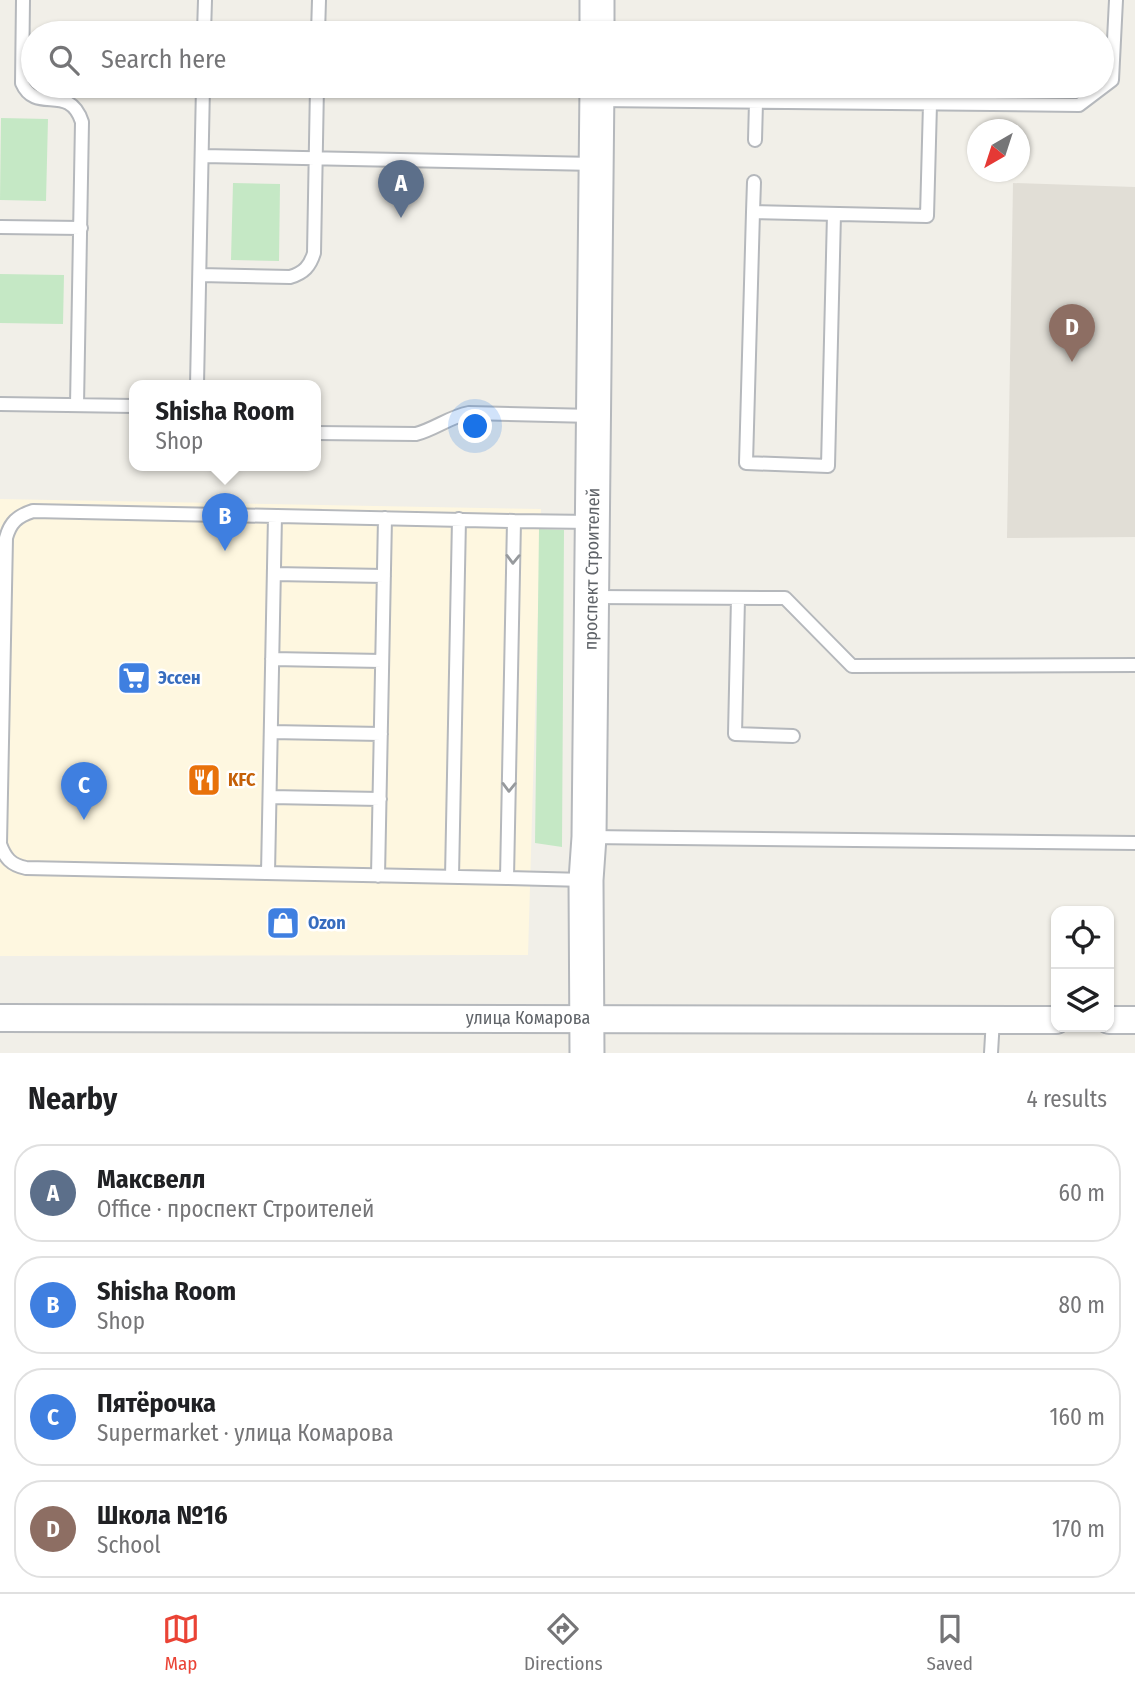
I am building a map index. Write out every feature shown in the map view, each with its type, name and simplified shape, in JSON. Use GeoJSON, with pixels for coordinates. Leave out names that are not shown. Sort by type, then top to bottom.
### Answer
{"type":"FeatureCollection","features":[{"type":"Feature","properties":{"kind":"street"},"geometry":{"type":"LineString","coordinates":[[597,0],[597,21]]}},
{"type":"Feature","properties":{"kind":"street","name":"проспект Строителей"},"geometry":{"type":"LineString","coordinates":[[587,1053],[586,880],[589,837],[596,98]]}},
{"type":"Feature","properties":{"kind":"street","name":"улица Комарова"},"geometry":{"type":"LineString","coordinates":[[0,1018],[1051,1020]]}},
{"type":"Feature","properties":{"kind":"street"},"geometry":{"type":"LineString","coordinates":[[1114,1020],[1135,1020]]}},
{"type":"Feature","properties":{"kind":"lane"},"geometry":{"type":"LineString","coordinates":[[23,0],[23,21]]}},
{"type":"Feature","properties":{"kind":"lane"},"geometry":{"type":"LineString","coordinates":[[204,21],[205,0]]}},
{"type":"Feature","properties":{"kind":"lane"},"geometry":{"type":"LineString","coordinates":[[318,21],[319,0]]}},
{"type":"Feature","properties":{"kind":"lane"},"geometry":{"type":"LineString","coordinates":[[1114,27],[1115,0]]}},
{"type":"Feature","properties":{"kind":"lane"},"geometry":{"type":"LineString","coordinates":[[38,98],[70,103],[80,114],[82,122],[77,405]]}},
{"type":"Feature","properties":{"kind":"lane"},"geometry":{"type":"LineString","coordinates":[[197,380],[203,98]]}},
{"type":"Feature","properties":{"kind":"lane"},"geometry":{"type":"LineString","coordinates":[[200,275],[290,277],[298,275],[311,262],[314,253],[317,98]]}},
{"type":"Feature","properties":{"kind":"lane"},"geometry":{"type":"LineString","coordinates":[[685,98],[756,102],[1079,105],[1088,98]]}},
{"type":"Feature","properties":{"kind":"lane"},"geometry":{"type":"LineString","coordinates":[[755,140],[756,102]]}},
{"type":"Feature","properties":{"kind":"lane"},"geometry":{"type":"LineString","coordinates":[[753,212],[927,216],[930,104]]}},
{"type":"Feature","properties":{"kind":"lane"},"geometry":{"type":"LineString","coordinates":[[202,156],[596,164]]}},
{"type":"Feature","properties":{"kind":"lane"},"geometry":{"type":"LineString","coordinates":[[754,182],[746,463],[828,466],[834,214]]}},
{"type":"Feature","properties":{"kind":"lane"},"geometry":{"type":"LineString","coordinates":[[0,226],[81,228]]}},
{"type":"Feature","properties":{"kind":"lane"},"geometry":{"type":"LineString","coordinates":[[0,404],[129,406]]}},
{"type":"Feature","properties":{"kind":"lane"},"geometry":{"type":"LineString","coordinates":[[321,433],[416,434],[453,417],[469,413],[593,416]]}},
{"type":"Feature","properties":{"kind":"lane"},"geometry":{"type":"LineString","coordinates":[[586,880],[17,867],[5,856],[1,844],[6,538],[8,529],[15,520],[22,514],[33,511],[592,522]]}},
{"type":"Feature","properties":{"kind":"lane"},"geometry":{"type":"LineString","coordinates":[[268,873],[275,516]]}},
{"type":"Feature","properties":{"kind":"lane"},"geometry":{"type":"LineString","coordinates":[[378,876],[385,518]]}},
{"type":"Feature","properties":{"kind":"lane"},"geometry":{"type":"LineString","coordinates":[[452,877],[459,519]]}},
{"type":"Feature","properties":{"kind":"lane"},"geometry":{"type":"LineString","coordinates":[[507,878],[514,521]]}},
{"type":"Feature","properties":{"kind":"lane"},"geometry":{"type":"LineString","coordinates":[[274,574],[384,576]]}},
{"type":"Feature","properties":{"kind":"lane"},"geometry":{"type":"LineString","coordinates":[[592,597],[785,598],[852,666],[1135,665]]}},
{"type":"Feature","properties":{"kind":"lane"},"geometry":{"type":"LineString","coordinates":[[738,598],[735,734],[793,736]]}},
{"type":"Feature","properties":{"kind":"lane"},"geometry":{"type":"LineString","coordinates":[[272,659],[382,661]]}},
{"type":"Feature","properties":{"kind":"lane"},"geometry":{"type":"LineString","coordinates":[[271,732],[381,734]]}},
{"type":"Feature","properties":{"kind":"lane"},"geometry":{"type":"LineString","coordinates":[[270,797],[380,799]]}},
{"type":"Feature","properties":{"kind":"lane"},"geometry":{"type":"LineString","coordinates":[[589,837],[1135,843]]}},
{"type":"Feature","properties":{"kind":"lane"},"geometry":{"type":"LineString","coordinates":[[991,1053],[993,1019]]}},
{"type":"Feature","properties":{"kind":"shaded area"},"geometry":{"type":"Polygon","coordinates":[[[1013,183],[1135,187],[1135,537],[1007,538],[1013,183]]]}},
{"type":"Feature","properties":{"kind":"shaded area"},"geometry":{"type":"Polygon","coordinates":[[[0,499],[541,509],[528,955],[0,956],[0,499]]]}},
{"type":"Feature","properties":{"kind":"green space"},"geometry":{"type":"Polygon","coordinates":[[[1,118],[48,119],[46,201],[0,200],[1,118]]]}},
{"type":"Feature","properties":{"kind":"green space"},"geometry":{"type":"Polygon","coordinates":[[[233,183],[280,184],[279,261],[231,260],[233,183]]]}},
{"type":"Feature","properties":{"kind":"green space"},"geometry":{"type":"Polygon","coordinates":[[[0,274],[64,275],[63,324],[0,323],[0,274]]]}},
{"type":"Feature","properties":{"kind":"green space"},"geometry":{"type":"Polygon","coordinates":[[[539,529],[564,530],[562,847],[535,843],[539,529]]]}},
{"type":"Feature","properties":{"kind":"place","name":"Максвелл"},"geometry":{"type":"Point","coordinates":[401,218]}},
{"type":"Feature","properties":{"kind":"place","name":"Школа №16"},"geometry":{"type":"Point","coordinates":[1072,362]}},
{"type":"Feature","properties":{"kind":"place","name":"Shisha Room"},"geometry":{"type":"Point","coordinates":[225,551]}},
{"type":"Feature","properties":{"kind":"place","name":"Эссен"},"geometry":{"type":"Point","coordinates":[134,678]}},
{"type":"Feature","properties":{"kind":"place","name":"KFC"},"geometry":{"type":"Point","coordinates":[204,780]}},
{"type":"Feature","properties":{"kind":"place","name":"Пятёрочка"},"geometry":{"type":"Point","coordinates":[84,820]}},
{"type":"Feature","properties":{"kind":"place","name":"Ozon"},"geometry":{"type":"Point","coordinates":[283,923]}}]}
